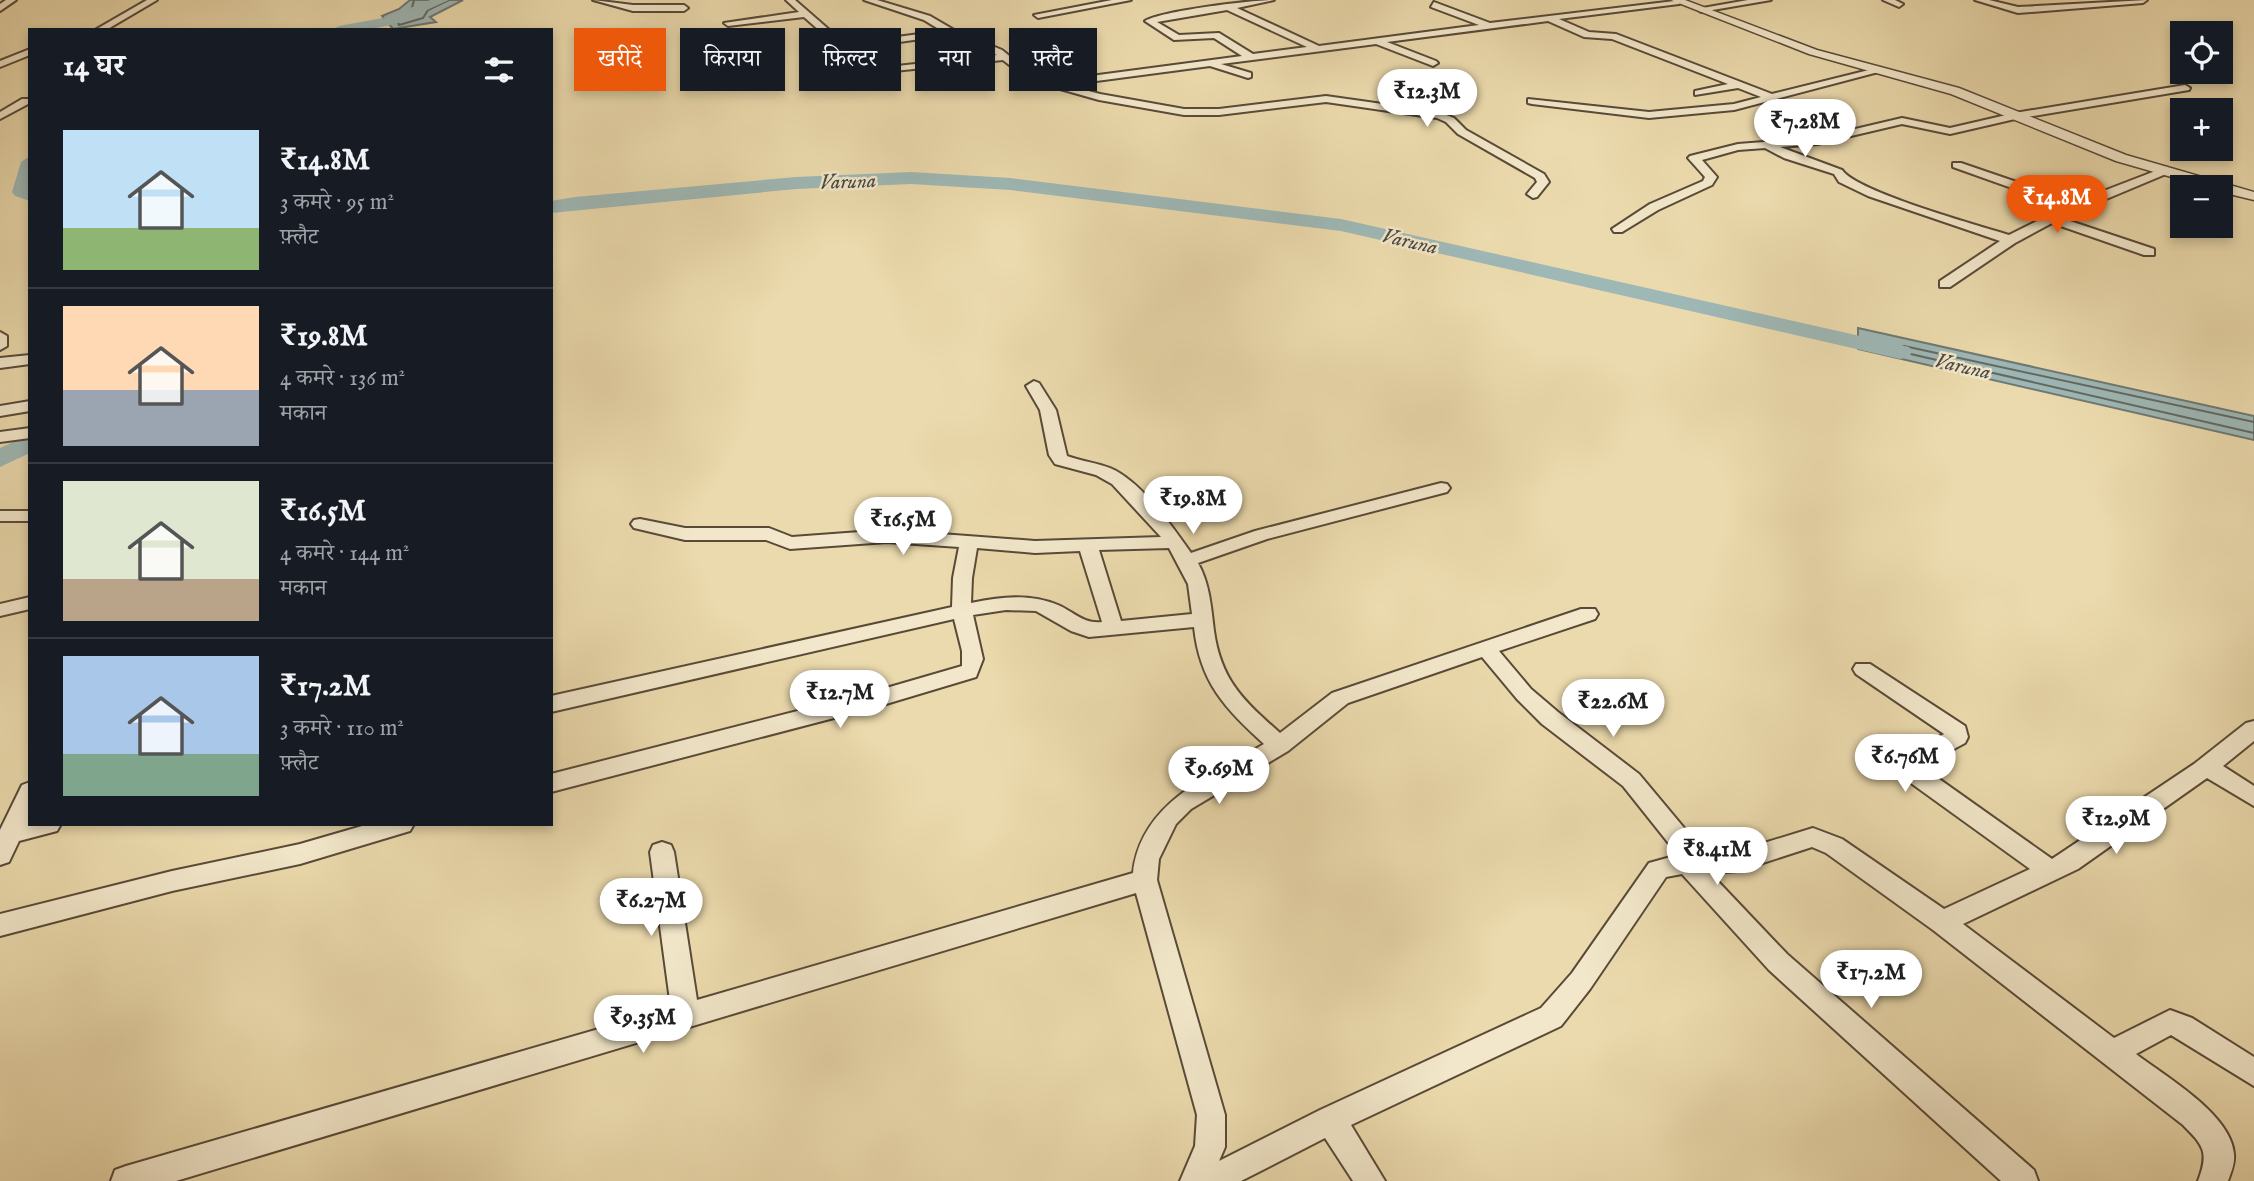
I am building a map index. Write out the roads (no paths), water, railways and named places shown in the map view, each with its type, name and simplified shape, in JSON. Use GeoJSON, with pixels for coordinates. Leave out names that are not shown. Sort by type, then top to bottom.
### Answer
{"type":"FeatureCollection","features":[{"type":"Feature","properties":{"kind":"street"},"geometry":{"type":"LineString","coordinates":[[0,8],[12,0]]}},
{"type":"Feature","properties":{"kind":"street"},"geometry":{"type":"LineString","coordinates":[[103,28],[153,0]]}},
{"type":"Feature","properties":{"kind":"street"},"geometry":{"type":"LineString","coordinates":[[597,0],[633,8],[684,8]]}},
{"type":"Feature","properties":{"kind":"street"},"geometry":{"type":"LineString","coordinates":[[790,0],[822,28]]}},
{"type":"Feature","properties":{"kind":"street"},"geometry":{"type":"LineString","coordinates":[[868,0],[920,15],[944,28]]}},
{"type":"Feature","properties":{"kind":"street"},"geometry":{"type":"LineString","coordinates":[[1038,15],[1127,0]]}},
{"type":"Feature","properties":{"kind":"street"},"geometry":{"type":"LineString","coordinates":[[1212,0],[1320,49]]}},
{"type":"Feature","properties":{"kind":"street"},"geometry":{"type":"LineString","coordinates":[[1251,58],[1216,35],[1177,38],[1149,23],[1270,0]]}},
{"type":"Feature","properties":{"kind":"street"},"geometry":{"type":"LineString","coordinates":[[1598,0],[1619,9]]}},
{"type":"Feature","properties":{"kind":"street"},"geometry":{"type":"LineString","coordinates":[[1097,77],[1490,27],[1677,0],[1813,52],[1955,91],[2174,175]]}},
{"type":"Feature","properties":{"kind":"street"},"geometry":{"type":"LineString","coordinates":[[1701,9],[1767,0]]}},
{"type":"Feature","properties":{"kind":"street"},"geometry":{"type":"LineString","coordinates":[[1887,0],[1899,4]]}},
{"type":"Feature","properties":{"kind":"street"},"geometry":{"type":"LineString","coordinates":[[1979,0],[2018,10],[2143,0]]}},
{"type":"Feature","properties":{"kind":"street"},"geometry":{"type":"LineString","coordinates":[[1434,5],[1490,27]]}},
{"type":"Feature","properties":{"kind":"street"},"geometry":{"type":"LineString","coordinates":[[727,23],[806,13]]}},
{"type":"Feature","properties":{"kind":"street"},"geometry":{"type":"LineString","coordinates":[[1550,19],[1587,35],[1613,36],[1773,98]]}},
{"type":"Feature","properties":{"kind":"street"},"geometry":{"type":"LineString","coordinates":[[915,37],[867,44],[857,50],[876,66],[887,70],[915,67]]}},
{"type":"Feature","properties":{"kind":"street"},"geometry":{"type":"LineString","coordinates":[[1375,40],[1433,63]]}},
{"type":"Feature","properties":{"kind":"street"},"geometry":{"type":"LineString","coordinates":[[3,53],[28,44]]}},
{"type":"Feature","properties":{"kind":"street"},"geometry":{"type":"LineString","coordinates":[[995,50],[1009,60]]}},
{"type":"Feature","properties":{"kind":"street"},"geometry":{"type":"LineString","coordinates":[[3,53],[17,56]]}},
{"type":"Feature","properties":{"kind":"street"},"geometry":{"type":"LineString","coordinates":[[0,64],[28,53]]}},
{"type":"Feature","properties":{"kind":"street"},"geometry":{"type":"LineString","coordinates":[[995,58],[1006,57]]}},
{"type":"Feature","properties":{"kind":"street"},"geometry":{"type":"LineString","coordinates":[[1207,63],[1248,75]]}},
{"type":"Feature","properties":{"kind":"street"},"geometry":{"type":"LineString","coordinates":[[1532,101],[1648,116],[1689,109],[1724,108],[1877,71]]}},
{"type":"Feature","properties":{"kind":"street"},"geometry":{"type":"LineString","coordinates":[[1699,93],[1739,85]]}},
{"type":"Feature","properties":{"kind":"street"},"geometry":{"type":"LineString","coordinates":[[1618,229],[1654,207],[1708,183],[1711,177],[1695,160],[1696,157],[1728,148],[1828,139],[1902,121],[1945,132],[2015,116],[2185,88]]}},
{"type":"Feature","properties":{"kind":"street"},"geometry":{"type":"LineString","coordinates":[[1077,91],[1184,112],[1219,112],[1326,99],[1439,115],[1462,132],[1540,176],[1543,182],[1533,194]]}},
{"type":"Feature","properties":{"kind":"street"},"geometry":{"type":"LineString","coordinates":[[0,116],[26,101]]}},
{"type":"Feature","properties":{"kind":"street"},"geometry":{"type":"LineString","coordinates":[[1768,145],[1788,156],[1838,172],[1843,180],[1872,193],[2010,240]]}},
{"type":"Feature","properties":{"kind":"street"},"geometry":{"type":"LineString","coordinates":[[1957,165],[2075,206]]}},
{"type":"Feature","properties":{"kind":"street"},"geometry":{"type":"LineString","coordinates":[[1945,284],[2010,240],[2075,206],[2162,172]]}},
{"type":"Feature","properties":{"kind":"street"},"geometry":{"type":"LineString","coordinates":[[2233,190],[2254,196]]}},
{"type":"Feature","properties":{"kind":"street"},"geometry":{"type":"LineString","coordinates":[[2052,219],[2149,252]]}},
{"type":"Feature","properties":{"kind":"street"},"geometry":{"type":"LineString","coordinates":[[0,336],[0,346]]}},
{"type":"Feature","properties":{"kind":"street"},"geometry":{"type":"LineString","coordinates":[[0,363],[28,359]]}},
{"type":"Feature","properties":{"kind":"street"},"geometry":{"type":"LineString","coordinates":[[1034,386],[1048,410],[1057,455],[1061,460],[1107,473],[1124,484],[1188,561],[1198,583],[1202,620],[1217,677],[1237,705],[1280,745]]}},
{"type":"Feature","properties":{"kind":"street"},"geometry":{"type":"LineString","coordinates":[[0,411],[28,406]]}},
{"type":"Feature","properties":{"kind":"street"},"geometry":{"type":"LineString","coordinates":[[0,437],[28,433]]}},
{"type":"Feature","properties":{"kind":"street"},"geometry":{"type":"LineString","coordinates":[[1188,561],[1261,535],[1441,488]]}},
{"type":"Feature","properties":{"kind":"street"},"geometry":{"type":"LineString","coordinates":[[0,516],[28,516]]}},
{"type":"Feature","properties":{"kind":"street"},"geometry":{"type":"LineString","coordinates":[[640,524],[685,534],[768,534],[790,543],[887,536],[969,544],[1088,547],[1173,542]]}},
{"type":"Feature","properties":{"kind":"street"},"geometry":{"type":"LineString","coordinates":[[553,782],[969,672],[973,663],[962,611],[963,564],[969,544]]}},
{"type":"Feature","properties":{"kind":"street"},"geometry":{"type":"LineString","coordinates":[[1088,547],[1113,626]]}},
{"type":"Feature","properties":{"kind":"street"},"geometry":{"type":"LineString","coordinates":[[0,610],[28,603]]}},
{"type":"Feature","properties":{"kind":"street"},"geometry":{"type":"LineString","coordinates":[[553,704],[1002,604],[1036,604],[1051,609],[1077,627],[1088,630],[1202,620]]}},
{"type":"Feature","properties":{"kind":"street"},"geometry":{"type":"LineString","coordinates":[[1195,1181],[1210,1147],[1211,1115],[1145,880],[1147,859],[1167,818],[1183,803],[1280,745],[1339,698],[1588,614]]}},
{"type":"Feature","properties":{"kind":"street"},"geometry":{"type":"LineString","coordinates":[[1485,648],[1541,710],[1631,780],[1695,865],[1778,962],[2023,1181]]}},
{"type":"Feature","properties":{"kind":"street"},"geometry":{"type":"LineString","coordinates":[[1863,669],[1957,732],[1957,737],[1911,764],[1916,775],[2051,871]]}},
{"type":"Feature","properties":{"kind":"street"},"geometry":{"type":"LineString","coordinates":[[1942,922],[2069,862],[2254,729]]}},
{"type":"Feature","properties":{"kind":"street"},"geometry":{"type":"LineString","coordinates":[[2206,766],[2254,797]]}},
{"type":"Feature","properties":{"kind":"street"},"geometry":{"type":"LineString","coordinates":[[0,855],[28,795]]}},
{"type":"Feature","properties":{"kind":"street"},"geometry":{"type":"LineString","coordinates":[[12,833],[41,826]]}},
{"type":"Feature","properties":{"kind":"street"},"geometry":{"type":"LineString","coordinates":[[0,925],[172,881],[300,854],[395,826]]}},
{"type":"Feature","properties":{"kind":"street"},"geometry":{"type":"LineString","coordinates":[[1215,1181],[1240,1164],[1441,1066],[1534,1027],[1550,1017],[1581,981],[1658,870],[1675,865],[1738,861],[1813,837],[1834,846],[1942,922],[2193,1115],[2217,1143],[2222,1161],[2213,1181]]}},
{"type":"Feature","properties":{"kind":"street"},"geometry":{"type":"LineString","coordinates":[[662,852],[686,1017]]}},
{"type":"Feature","properties":{"kind":"street"},"geometry":{"type":"LineString","coordinates":[[126,1181],[1145,880]]}},
{"type":"Feature","properties":{"kind":"street"},"geometry":{"type":"LineString","coordinates":[[2112,1053],[2171,1022],[2254,1073]]}},
{"type":"Feature","properties":{"kind":"street"},"geometry":{"type":"LineString","coordinates":[[1330,1120],[1370,1181]]}},
{"type":"Feature","properties":{"kind":"water"},"geometry":{"type":"Polygon","coordinates":[[[410,0],[463,0],[430,17],[436,22],[392,28],[382,16],[399,9],[410,0]]]}},
{"type":"Feature","properties":{"kind":"water"},"geometry":{"type":"Polygon","coordinates":[[[1858,328],[2254,416],[2254,440],[1858,349],[1858,328]]]}},
{"type":"Feature","properties":{"kind":"waterway","name":"Varuna"},"geometry":{"type":"LineString","coordinates":[[351,28],[391,21],[442,0]]}},
{"type":"Feature","properties":{"kind":"waterway","name":"Varuna"},"geometry":{"type":"LineString","coordinates":[[28,170],[22,192],[28,194]]}},
{"type":"Feature","properties":{"kind":"waterway","name":"Varuna"},"geometry":{"type":"LineString","coordinates":[[553,207],[796,183],[911,178],[1010,184],[1341,225],[1900,352]]}},
{"type":"Feature","properties":{"kind":"waterway"},"geometry":{"type":"LineString","coordinates":[[0,459],[28,443]]}}]}
